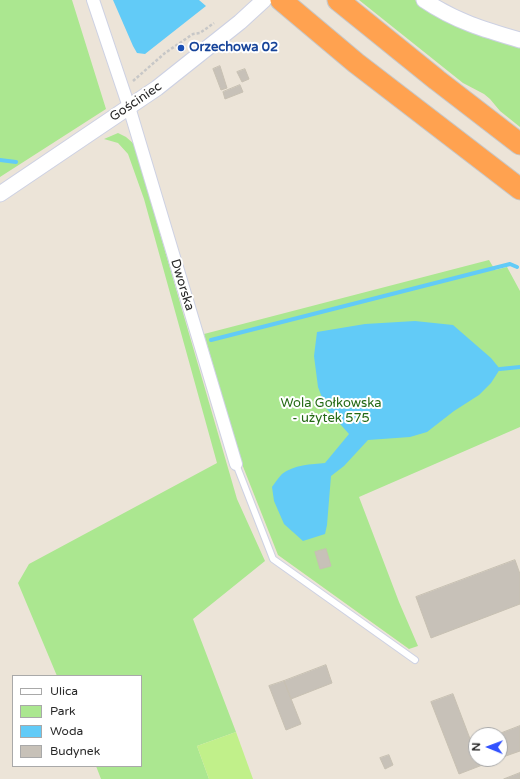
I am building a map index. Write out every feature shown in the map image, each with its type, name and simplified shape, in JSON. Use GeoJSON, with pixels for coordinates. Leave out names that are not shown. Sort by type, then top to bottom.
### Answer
{"type":"FeatureCollection","features":[{"type":"Feature","properties":{"kind":"highway"},"geometry":{"type":"LineString","coordinates":[[338,0],[437,80],[520,144]]}},
{"type":"Feature","properties":{"kind":"highway"},"geometry":{"type":"LineString","coordinates":[[285,4],[356,63],[520,189]]}},
{"type":"Feature","properties":{"kind":"street","name":"Dworska"},"geometry":{"type":"LineString","coordinates":[[93,0],[129,107],[236,464]]}},
{"type":"Feature","properties":{"kind":"street","name":"Gościniec"},"geometry":{"type":"LineString","coordinates":[[0,194],[157,88],[240,22],[264,0]]}},
{"type":"Feature","properties":{"kind":"street"},"geometry":{"type":"LineString","coordinates":[[424,0],[460,21],[520,40]]}},
{"type":"Feature","properties":{"kind":"lane"},"geometry":{"type":"LineString","coordinates":[[236,464],[273,559],[415,660]]}},
{"type":"Feature","properties":{"kind":"path"},"geometry":{"type":"LineString","coordinates":[[123,89],[165,53],[193,34],[200,33]]}},
{"type":"Feature","properties":{"kind":"green space"},"geometry":{"type":"Polygon","coordinates":[[[0,0],[72,0],[106,109],[0,177],[0,0]]]}},
{"type":"Feature","properties":{"kind":"green space"},"geometry":{"type":"Polygon","coordinates":[[[359,0],[415,0],[426,8],[520,47],[520,127],[500,111],[484,94],[463,83],[359,0]]]}},
{"type":"Feature","properties":{"kind":"green space"},"geometry":{"type":"Polygon","coordinates":[[[118,133],[126,137],[134,144],[237,499],[265,561],[193,619],[236,732],[197,746],[209,779],[101,779],[96,767],[142,767],[142,675],[57,675],[18,583],[29,564],[217,463],[144,199],[128,154],[118,143],[104,139],[118,133]]]}},
{"type":"Feature","properties":{"kind":"green space","name":"Wola Gołkowska - użytek 575"},"geometry":{"type":"Polygon","coordinates":[[[489,260],[495,270],[507,267],[520,291],[520,427],[359,497],[399,602],[418,646],[409,649],[278,555],[242,464],[204,334],[489,260]]]}},
{"type":"Feature","properties":{"kind":"green space"},"geometry":{"type":"Polygon","coordinates":[[[236,732],[253,779],[209,779],[197,746],[236,732]]]}},
{"type":"Feature","properties":{"kind":"water"},"geometry":{"type":"Polygon","coordinates":[[[113,0],[199,0],[206,6],[145,54],[137,53],[113,0]]]}},
{"type":"Feature","properties":{"kind":"water"},"geometry":{"type":"Polygon","coordinates":[[[415,321],[453,325],[491,358],[500,369],[491,383],[479,395],[454,411],[427,432],[410,437],[368,440],[344,466],[331,476],[325,534],[303,541],[284,524],[274,501],[272,487],[286,471],[303,466],[325,463],[349,434],[326,408],[318,387],[314,356],[317,332],[365,324],[415,321]]]}},
{"type":"Feature","properties":{"kind":"building"},"geometry":{"type":"Polygon","coordinates":[[[220,66],[227,88],[221,90],[213,69],[220,66]]]}},
{"type":"Feature","properties":{"kind":"building"},"geometry":{"type":"Polygon","coordinates":[[[245,69],[249,79],[242,82],[237,72],[245,69]]]}},
{"type":"Feature","properties":{"kind":"building"},"geometry":{"type":"Polygon","coordinates":[[[240,85],[243,92],[225,99],[223,92],[240,85]]]}},
{"type":"Feature","properties":{"kind":"building"},"geometry":{"type":"Polygon","coordinates":[[[326,549],[331,566],[320,569],[315,552],[326,549]]]}},
{"type":"Feature","properties":{"kind":"building"},"geometry":{"type":"Polygon","coordinates":[[[515,560],[520,574],[520,604],[431,638],[416,597],[515,560]]]}},
{"type":"Feature","properties":{"kind":"building"},"geometry":{"type":"Polygon","coordinates":[[[326,665],[332,683],[291,699],[284,681],[326,665]]]}},
{"type":"Feature","properties":{"kind":"building"},"geometry":{"type":"Polygon","coordinates":[[[284,681],[301,724],[286,730],[269,686],[284,681]]]}},
{"type":"Feature","properties":{"kind":"building"},"geometry":{"type":"Polygon","coordinates":[[[453,694],[468,733],[468,767],[477,767],[459,774],[431,702],[453,694]]]}},
{"type":"Feature","properties":{"kind":"building"},"geometry":{"type":"Polygon","coordinates":[[[520,726],[520,751],[508,755],[508,730],[520,726]]]}},
{"type":"Feature","properties":{"kind":"building"},"geometry":{"type":"Polygon","coordinates":[[[389,755],[393,765],[385,769],[380,758],[389,755]]]}},
{"type":"Feature","properties":{"kind":"building"},"geometry":{"type":"Polygon","coordinates":[[[520,773],[520,779],[504,779],[520,773]]]}},
{"type":"Feature","properties":{"kind":"waterway"},"geometry":{"type":"LineString","coordinates":[[0,160],[16,162]]}},
{"type":"Feature","properties":{"kind":"waterway"},"geometry":{"type":"LineString","coordinates":[[211,340],[510,264],[517,267]]}},
{"type":"Feature","properties":{"kind":"waterway"},"geometry":{"type":"LineString","coordinates":[[500,369],[520,367]]}},
{"type":"Feature","properties":{"kind":"place","name":"Orzechowa 02"},"geometry":{"type":"Point","coordinates":[181,48]}}]}
